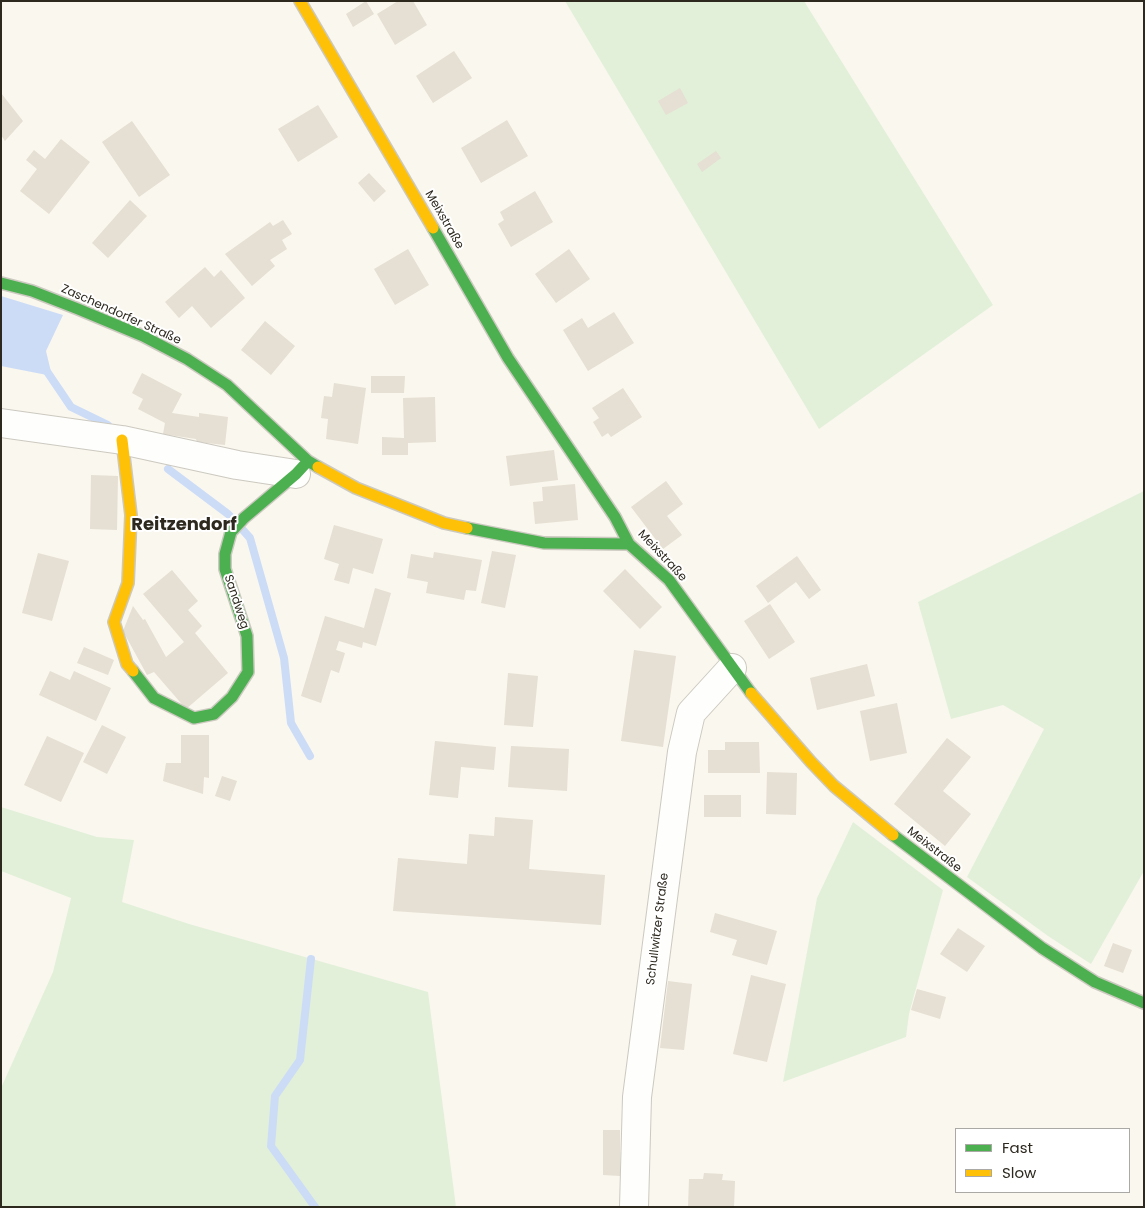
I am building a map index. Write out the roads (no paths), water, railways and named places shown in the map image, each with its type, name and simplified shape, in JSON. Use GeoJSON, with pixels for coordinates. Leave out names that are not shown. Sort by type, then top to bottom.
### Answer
{"type":"FeatureCollection","features":[{"type":"Feature","properties":{"kind":"street","name":"Meixstraße"},"geometry":{"type":"LineString","coordinates":[[300,1],[508,358],[615,517],[629,544],[669,580],[755,698],[834,786],[912,851],[1050,953],[1095,982],[1144,1003]]}},
{"type":"Feature","properties":{"kind":"street","name":"Zaschendorfer Straße"},"geometry":{"type":"LineString","coordinates":[[1,284],[32,291],[78,309],[143,336],[187,359],[227,385],[302,467],[444,523],[544,543],[629,544]]}},
{"type":"Feature","properties":{"kind":"street"},"geometry":{"type":"LineString","coordinates":[[1,423],[122,440],[237,466],[302,467]]}},
{"type":"Feature","properties":{"kind":"street","name":"Sandweg"},"geometry":{"type":"LineString","coordinates":[[122,440],[131,515],[128,583],[114,622],[127,664],[154,698],[194,718],[214,714],[232,697],[248,672],[247,636],[225,569],[225,554],[231,532],[244,518],[302,467]]}},
{"type":"Feature","properties":{"kind":"street","name":"Schullwitzer Straße"},"geometry":{"type":"LineString","coordinates":[[634,1207],[637,1097],[682,752],[691,713],[732,668]]}},
{"type":"Feature","properties":{"kind":"water"},"geometry":{"type":"Polygon","coordinates":[[[1,296],[63,315],[46,351],[52,376],[1,366],[1,296]]]}},
{"type":"Feature","properties":{"kind":"waterway"},"geometry":{"type":"LineString","coordinates":[[46,370],[71,407],[108,425]]}},
{"type":"Feature","properties":{"kind":"waterway"},"geometry":{"type":"LineString","coordinates":[[168,469],[234,520]]}},
{"type":"Feature","properties":{"kind":"waterway"},"geometry":{"type":"LineString","coordinates":[[242,529],[250,538],[284,658],[291,723],[310,756]]}},
{"type":"Feature","properties":{"kind":"waterway"},"geometry":{"type":"LineString","coordinates":[[311,959],[300,1060],[275,1096],[271,1146],[315,1207]]}},
{"type":"Feature","properties":{"kind":"district","name":"Reitzendorf"},"geometry":{"type":"Point","coordinates":[184,525]}}]}
